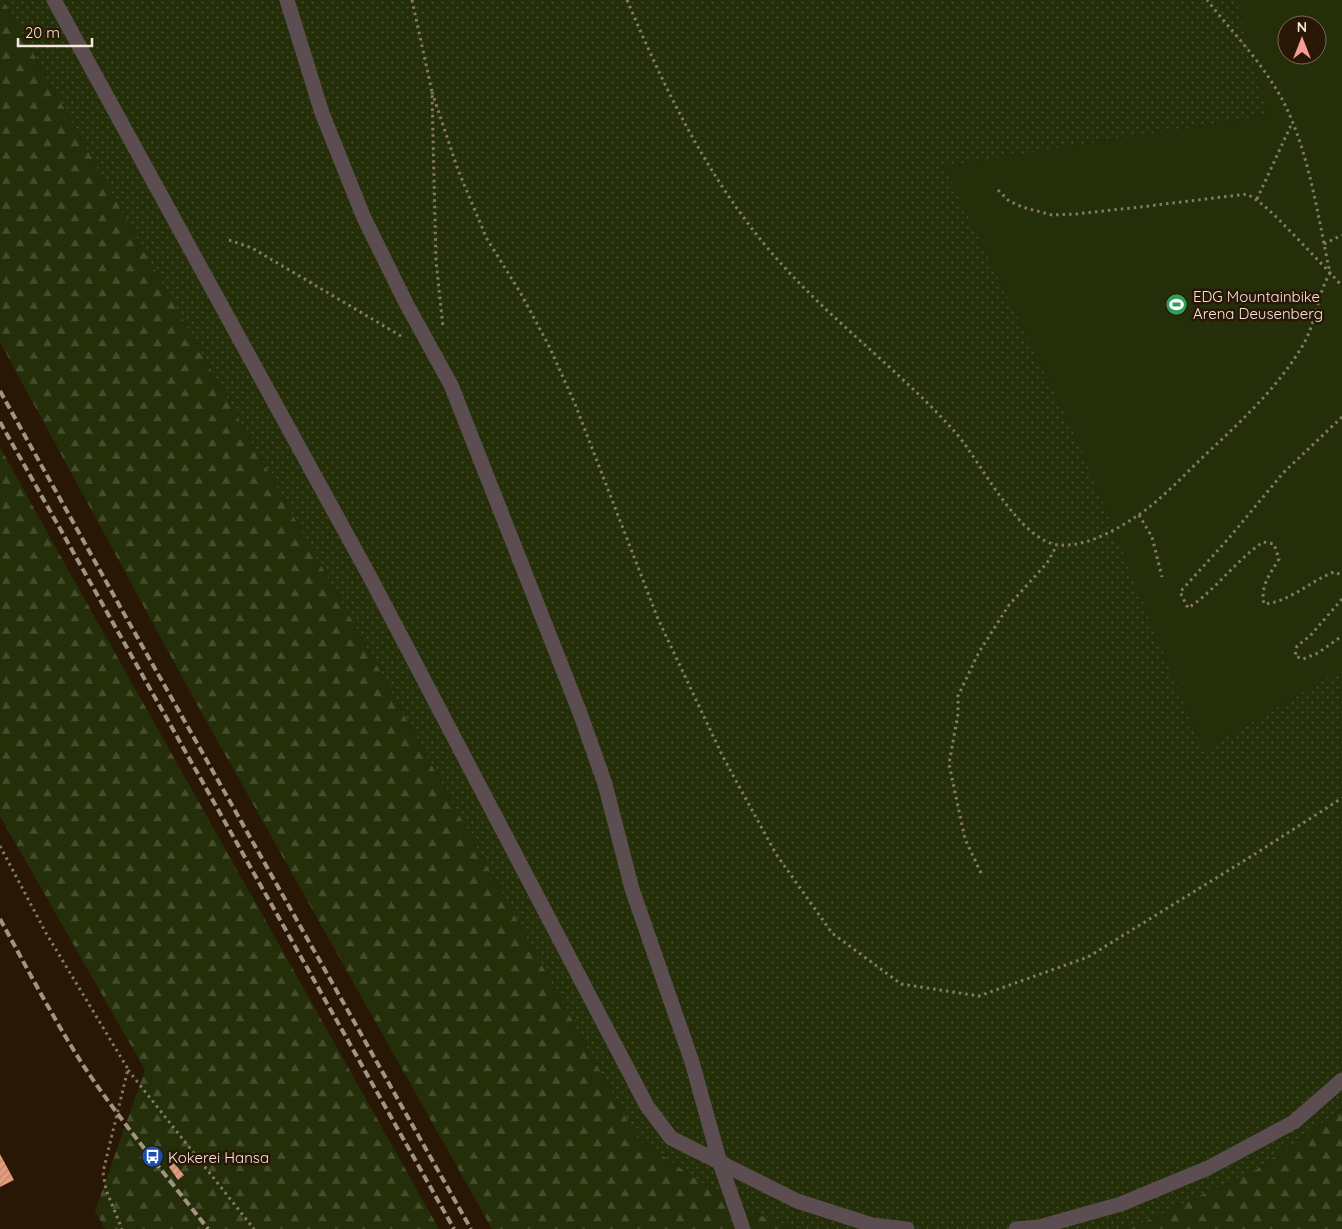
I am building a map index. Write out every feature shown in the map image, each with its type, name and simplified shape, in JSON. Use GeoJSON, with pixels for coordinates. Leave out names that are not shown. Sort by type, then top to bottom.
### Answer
{"type":"FeatureCollection","features":[{"type":"Feature","properties":{"kind":"lane"},"geometry":{"type":"LineString","coordinates":[[54,0],[370,578],[647,1106],[671,1138],[798,1201],[872,1224],[907,1229]]}},
{"type":"Feature","properties":{"kind":"lane"},"geometry":{"type":"LineString","coordinates":[[287,0],[322,114],[360,210],[407,305],[451,384],[580,713],[605,784],[632,890],[692,1062],[720,1163],[743,1229]]}},
{"type":"Feature","properties":{"kind":"lane"},"geometry":{"type":"LineString","coordinates":[[1016,1229],[1039,1227],[1120,1204],[1208,1168],[1294,1122],[1342,1080]]}},
{"type":"Feature","properties":{"kind":"path"},"geometry":{"type":"LineString","coordinates":[[412,0],[432,92],[458,170],[487,239],[520,292],[549,346],[575,404],[658,619],[718,746],[776,854],[832,933],[901,984],[979,996],[1088,957],[1342,798]]}},
{"type":"Feature","properties":{"kind":"path"},"geometry":{"type":"LineString","coordinates":[[627,0],[666,88],[696,145],[745,220],[778,260],[834,317],[940,415],[962,440],[1014,516],[1028,530],[1057,545],[1078,543],[1097,537],[1138,515],[1176,483],[1241,420],[1287,370],[1305,342],[1314,322],[1325,281],[1330,273],[1307,170],[1292,123],[1273,84],[1207,0]]}},
{"type":"Feature","properties":{"kind":"path"},"geometry":{"type":"LineString","coordinates":[[432,92],[436,261],[444,331]]}},
{"type":"Feature","properties":{"kind":"path"},"geometry":{"type":"LineString","coordinates":[[1257,199],[1292,123]]}},
{"type":"Feature","properties":{"kind":"path"},"geometry":{"type":"LineString","coordinates":[[998,190],[1010,201],[1022,207],[1052,215],[1076,214],[1247,194],[1257,199],[1320,261],[1342,286]]}},
{"type":"Feature","properties":{"kind":"path"},"geometry":{"type":"LineString","coordinates":[[1324,244],[1342,235]]}},
{"type":"Feature","properties":{"kind":"path"},"geometry":{"type":"LineString","coordinates":[[229,240],[252,248],[403,337]]}},
{"type":"Feature","properties":{"kind":"path"},"geometry":{"type":"LineString","coordinates":[[1342,416],[1283,472],[1229,538],[1180,592],[1188,608],[1201,599],[1250,551],[1263,542],[1274,544],[1280,559],[1264,582],[1262,595],[1264,604],[1276,603],[1334,572],[1342,575]]}},
{"type":"Feature","properties":{"kind":"path"},"geometry":{"type":"LineString","coordinates":[[1138,515],[1152,537],[1162,578]]}},
{"type":"Feature","properties":{"kind":"path"},"geometry":{"type":"LineString","coordinates":[[981,873],[965,840],[949,764],[958,714],[958,696],[979,652],[1010,605],[1047,563],[1057,545]]}},
{"type":"Feature","properties":{"kind":"path"},"geometry":{"type":"LineString","coordinates":[[1342,599],[1310,636],[1297,646],[1296,656],[1304,659],[1318,653],[1342,636]]}},
{"type":"Feature","properties":{"kind":"path"},"geometry":{"type":"LineString","coordinates":[[0,846],[46,933],[128,1069],[254,1229]]}},
{"type":"Feature","properties":{"kind":"path"},"geometry":{"type":"LineString","coordinates":[[122,1229],[106,1190],[103,1172],[128,1069]]}},
{"type":"Feature","properties":{"kind":"green space"},"geometry":{"type":"Polygon","coordinates":[[[0,0],[3,0],[350,617],[637,1138],[736,1207],[799,1229],[492,1229],[199,708],[0,342],[0,0]]]}},
{"type":"Feature","properties":{"kind":"green space"},"geometry":{"type":"Polygon","coordinates":[[[3,0],[1290,0],[1288,15],[1277,15],[1277,65],[1291,65],[1342,186],[1342,1109],[1252,1172],[1142,1223],[1117,1229],[799,1229],[736,1207],[637,1138],[350,617],[3,0]]]}},
{"type":"Feature","properties":{"kind":"green space","name":"EDG Mountainbike Arena Deusenberg"},"geometry":{"type":"Polygon","coordinates":[[[1236,0],[1342,0],[1342,669],[1203,751],[1079,444],[944,166],[1268,115],[1236,0]]]}},
{"type":"Feature","properties":{"kind":"green space"},"geometry":{"type":"Polygon","coordinates":[[[0,447],[439,1229],[105,1229],[95,1211],[145,1070],[0,816],[0,447]]]}},
{"type":"Feature","properties":{"kind":"green space"},"geometry":{"type":"Polygon","coordinates":[[[1342,1109],[1342,1229],[1117,1229],[1142,1223],[1257,1169],[1342,1109]]]}},
{"type":"Feature","properties":{"kind":"building"},"geometry":{"type":"Polygon","coordinates":[[[0,1154],[14,1180],[0,1187],[0,1154]]]}},
{"type":"Feature","properties":{"kind":"building"},"geometry":{"type":"Polygon","coordinates":[[[174,1163],[184,1175],[178,1180],[169,1167],[174,1163]]]}},
{"type":"Feature","properties":{"kind":"railway"},"geometry":{"type":"LineString","coordinates":[[0,391],[471,1229]]}},
{"type":"Feature","properties":{"kind":"railway"},"geometry":{"type":"LineString","coordinates":[[0,422],[454,1229]]}},
{"type":"Feature","properties":{"kind":"railway"},"geometry":{"type":"LineString","coordinates":[[0,919],[83,1065],[128,1128],[208,1229]]}},
{"type":"Feature","properties":{"kind":"place","name":"EDG Mountainbike Arena Deusenberg"},"geometry":{"type":"Point","coordinates":[1177,305]}},
{"type":"Feature","properties":{"kind":"place","name":"Kokerei Hansa"},"geometry":{"type":"Point","coordinates":[152,1157]}}]}
